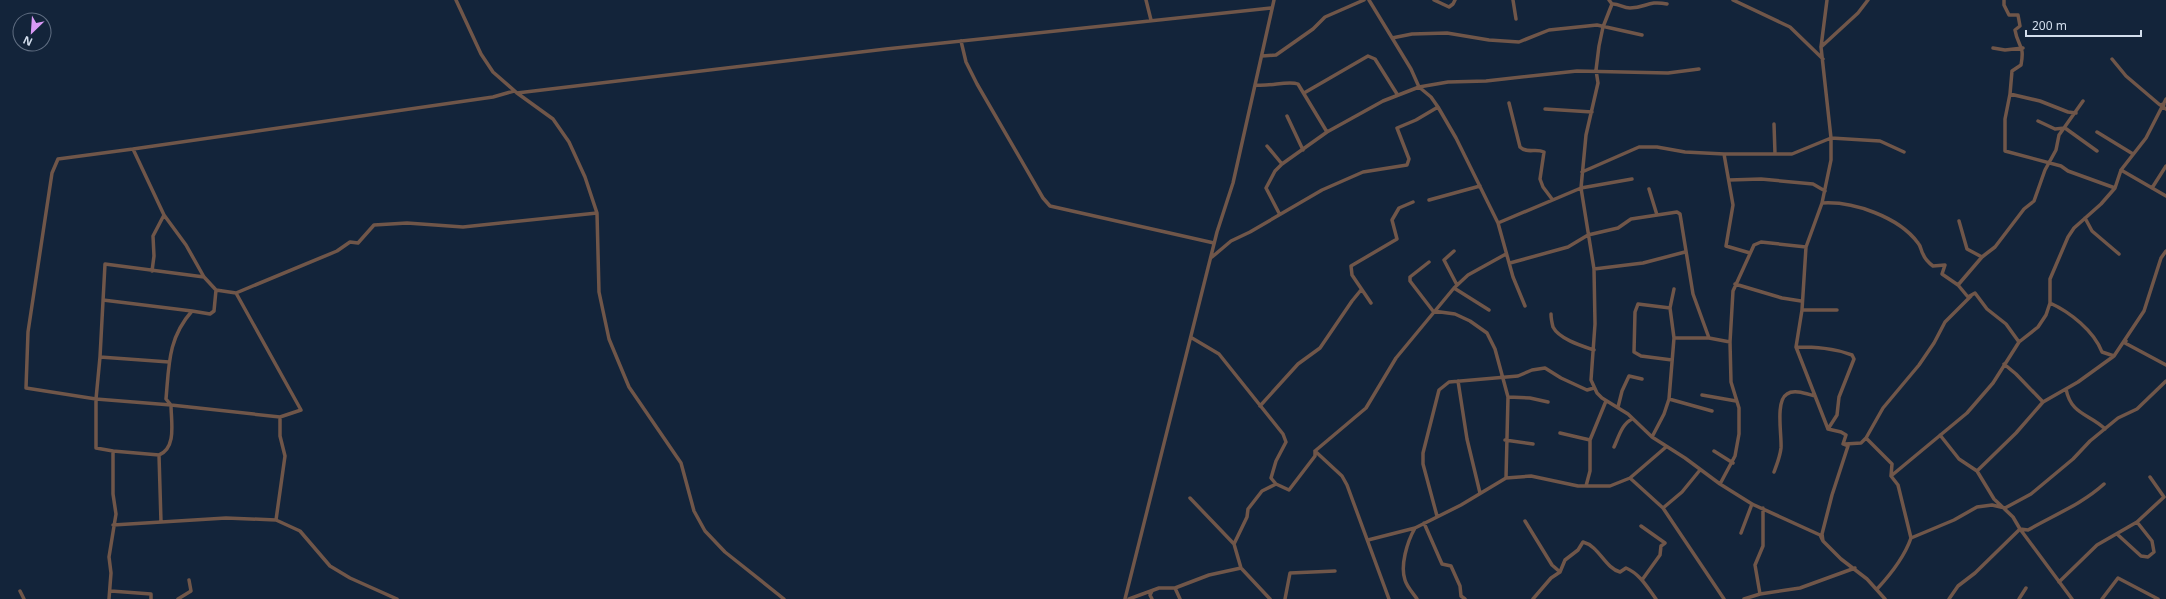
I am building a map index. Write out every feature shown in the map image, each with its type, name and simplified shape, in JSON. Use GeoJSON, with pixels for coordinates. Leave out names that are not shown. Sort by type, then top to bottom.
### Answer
{"type":"FeatureCollection","features":[{"type":"Feature","properties":{"kind":"street"},"geometry":{"type":"LineString","coordinates":[[456,0],[481,54],[493,72],[515,92],[553,119],[562,129],[585,177],[597,213],[598,292],[609,339],[629,387],[681,464],[694,511],[705,531],[725,552],[784,599]]}},
{"type":"Feature","properties":{"kind":"street"},"geometry":{"type":"LineString","coordinates":[[1146,0],[1151,20]]}},
{"type":"Feature","properties":{"kind":"street"},"geometry":{"type":"LineString","coordinates":[[1125,599],[1150,496],[1167,436],[1177,386],[1192,338],[1212,257],[1214,243],[1233,183],[1274,0]]}},
{"type":"Feature","properties":{"kind":"street"},"geometry":{"type":"LineString","coordinates":[[1262,56],[1276,55],[1313,29],[1325,17],[1364,0]]}},
{"type":"Feature","properties":{"kind":"street"},"geometry":{"type":"LineString","coordinates":[[1369,0],[1411,69],[1419,86],[1431,97],[1438,107],[1480,186],[1498,223],[1513,277],[1524,306]]}},
{"type":"Feature","properties":{"kind":"street"},"geometry":{"type":"LineString","coordinates":[[1434,0],[1449,6],[1454,4],[1454,0]]}},
{"type":"Feature","properties":{"kind":"street"},"geometry":{"type":"LineString","coordinates":[[1513,0],[1516,19]]}},
{"type":"Feature","properties":{"kind":"street"},"geometry":{"type":"LineString","coordinates":[[1609,0],[1629,8],[1637,7],[1652,1],[1667,4]]}},
{"type":"Feature","properties":{"kind":"street"},"geometry":{"type":"LineString","coordinates":[[1733,0],[1790,27],[1823,59]]}},
{"type":"Feature","properties":{"kind":"street"},"geometry":{"type":"LineString","coordinates":[[1827,0],[1821,47],[1831,138],[1831,160],[1822,203],[1806,247],[1801,301],[1802,310],[1796,347],[1828,429]]}},
{"type":"Feature","properties":{"kind":"street"},"geometry":{"type":"LineString","coordinates":[[1821,47],[1858,13],[1868,0]]}},
{"type":"Feature","properties":{"kind":"street"},"geometry":{"type":"LineString","coordinates":[[2004,0],[2004,5],[2009,15],[2018,15],[2020,26],[2014,30],[2016,40],[2023,48],[2021,65],[2012,71],[2010,94],[2005,120],[2004,151],[2061,166],[2068,172],[2115,188]]}},
{"type":"Feature","properties":{"kind":"street"},"geometry":{"type":"LineString","coordinates":[[1614,3],[1603,27],[1596,70],[1598,83],[1586,135],[1581,188],[1594,269],[1594,350],[1590,375],[1594,388],[1606,401],[1618,407],[1652,437],[1685,458],[1720,484],[1752,504],[1821,534]]}},
{"type":"Feature","properties":{"kind":"street"},"geometry":{"type":"LineString","coordinates":[[236,294],[301,410],[280,417],[171,405],[96,399],[26,388],[28,332],[52,173],[58,159],[133,150],[494,97],[515,92],[961,41],[1271,8]]}},
{"type":"Feature","properties":{"kind":"street"},"geometry":{"type":"LineString","coordinates":[[1392,38],[1412,34],[1448,33],[1490,40],[1519,42],[1549,30],[1597,25],[1642,35]]}},
{"type":"Feature","properties":{"kind":"street"},"geometry":{"type":"LineString","coordinates":[[961,41],[966,62],[977,84],[1043,198],[1050,206],[1214,243]]}},
{"type":"Feature","properties":{"kind":"street"},"geometry":{"type":"LineString","coordinates":[[1993,48],[2005,50],[2023,48]]}},
{"type":"Feature","properties":{"kind":"street"},"geometry":{"type":"LineString","coordinates":[[1304,93],[1368,56],[1375,59],[1397,94]]}},
{"type":"Feature","properties":{"kind":"street"},"geometry":{"type":"LineString","coordinates":[[2112,59],[2126,76],[2145,94],[2160,105],[2164,104]]}},
{"type":"Feature","properties":{"kind":"street"},"geometry":{"type":"LineString","coordinates":[[1279,213],[1266,188],[1275,172],[1282,164],[1327,132],[1397,94],[1419,86],[1448,82],[1486,81],[1531,74],[1596,70],[1668,73],[1700,69]]}},
{"type":"Feature","properties":{"kind":"street"},"geometry":{"type":"LineString","coordinates":[[1255,85],[1268,86],[1292,82],[1298,84],[1327,132]]}},
{"type":"Feature","properties":{"kind":"street"},"geometry":{"type":"LineString","coordinates":[[2010,94],[2040,101],[2068,112],[2076,113]]}},
{"type":"Feature","properties":{"kind":"street"},"geometry":{"type":"LineString","coordinates":[[1891,476],[1973,407],[1993,383],[2018,342],[2038,327],[2046,315],[2050,303],[2050,279],[2068,237],[2074,228],[2101,204],[2115,188],[2121,170],[2146,138],[2166,100]]}},
{"type":"Feature","properties":{"kind":"street"},"geometry":{"type":"LineString","coordinates":[[1958,285],[1982,257],[1995,247],[2024,209],[2034,201],[2050,163],[2059,135],[2076,113],[2083,101]]}},
{"type":"Feature","properties":{"kind":"street"},"geometry":{"type":"LineString","coordinates":[[1509,103],[1520,147],[1527,151],[1542,150],[1544,152],[1540,179],[1543,187],[1552,199]]}},
{"type":"Feature","properties":{"kind":"street"},"geometry":{"type":"LineString","coordinates":[[2164,104],[2163,107],[2166,109]]}},
{"type":"Feature","properties":{"kind":"street"},"geometry":{"type":"LineString","coordinates":[[1212,257],[1231,241],[1250,232],[1279,213],[1322,190],[1363,172],[1406,165],[1409,159],[1398,128],[1416,120],[1438,107]]}},
{"type":"Feature","properties":{"kind":"street"},"geometry":{"type":"LineString","coordinates":[[1545,109],[1592,112]]}},
{"type":"Feature","properties":{"kind":"street"},"geometry":{"type":"LineString","coordinates":[[1287,116],[1303,150]]}},
{"type":"Feature","properties":{"kind":"street"},"geometry":{"type":"LineString","coordinates":[[2038,121],[2055,130],[2065,128],[2097,151]]}},
{"type":"Feature","properties":{"kind":"street"},"geometry":{"type":"LineString","coordinates":[[1774,124],[1775,154]]}},
{"type":"Feature","properties":{"kind":"street"},"geometry":{"type":"LineString","coordinates":[[2097,132],[2133,154]]}},
{"type":"Feature","properties":{"kind":"street"},"geometry":{"type":"LineString","coordinates":[[1582,172],[1639,147],[1657,147],[1685,152],[1724,154],[1792,154],[1831,138],[1880,141],[1904,152]]}},
{"type":"Feature","properties":{"kind":"street"},"geometry":{"type":"LineString","coordinates":[[1267,146],[1282,164]]}},
{"type":"Feature","properties":{"kind":"street"},"geometry":{"type":"LineString","coordinates":[[133,150],[164,215],[186,245],[204,277],[216,290],[236,294],[337,251],[350,242],[358,243],[374,225],[407,223],[463,227],[597,213]]}},
{"type":"Feature","properties":{"kind":"street"},"geometry":{"type":"LineString","coordinates":[[1724,154],[1733,205],[1726,246],[1750,254]]}},
{"type":"Feature","properties":{"kind":"street"},"geometry":{"type":"LineString","coordinates":[[2152,188],[2166,166]]}},
{"type":"Feature","properties":{"kind":"street"},"geometry":{"type":"LineString","coordinates":[[2121,170],[2166,196]]}},
{"type":"Feature","properties":{"kind":"street"},"geometry":{"type":"LineString","coordinates":[[1498,223],[1581,188],[1632,179]]}},
{"type":"Feature","properties":{"kind":"street"},"geometry":{"type":"LineString","coordinates":[[1729,180],[1761,180],[1813,184],[1824,191]]}},
{"type":"Feature","properties":{"kind":"street"},"geometry":{"type":"LineString","coordinates":[[1429,200],[1480,186]]}},
{"type":"Feature","properties":{"kind":"street"},"geometry":{"type":"LineString","coordinates":[[1649,189],[1657,215]]}},
{"type":"Feature","properties":{"kind":"street"},"geometry":{"type":"LineString","coordinates":[[1371,303],[1352,275],[1352,266],[1355,262],[1397,238],[1392,220],[1399,208],[1413,202]]}},
{"type":"Feature","properties":{"kind":"street"},"geometry":{"type":"LineString","coordinates":[[1822,203],[1835,202],[1886,216],[1919,243],[1922,254],[1932,266],[1946,265],[1942,274],[1958,285],[1968,297],[1975,293]]}},
{"type":"Feature","properties":{"kind":"street"},"geometry":{"type":"LineString","coordinates":[[1510,263],[1568,247],[1588,235],[1612,230],[1631,219],[1675,211],[1679,212],[1693,294],[1709,338]]}},
{"type":"Feature","properties":{"kind":"street"},"geometry":{"type":"LineString","coordinates":[[152,271],[154,236],[164,215]]}},
{"type":"Feature","properties":{"kind":"street"},"geometry":{"type":"LineString","coordinates":[[2085,218],[2092,231],[2119,254]]}},
{"type":"Feature","properties":{"kind":"street"},"geometry":{"type":"LineString","coordinates":[[1959,221],[1967,249],[1982,257]]}},
{"type":"Feature","properties":{"kind":"street"},"geometry":{"type":"LineString","coordinates":[[1720,484],[1732,463],[1739,434],[1739,408],[1731,382],[1730,342],[1732,302],[1735,284],[1757,243],[1806,247]]}},
{"type":"Feature","properties":{"kind":"street"},"geometry":{"type":"LineString","coordinates":[[1454,251],[1444,260],[1456,287],[1489,310]]}},
{"type":"Feature","properties":{"kind":"street"},"geometry":{"type":"LineString","coordinates":[[1977,471],[2016,433],[2043,402],[2066,389],[2114,356],[2144,311],[2161,258],[2166,251]]}},
{"type":"Feature","properties":{"kind":"street"},"geometry":{"type":"LineString","coordinates":[[1594,269],[1643,263],[1685,252]]}},
{"type":"Feature","properties":{"kind":"street"},"geometry":{"type":"LineString","coordinates":[[1192,338],[1219,354],[1260,406],[1270,416],[1286,438],[1271,478],[1276,484],[1289,490],[1315,456],[1315,451],[1366,408],[1396,358],[1433,311],[1468,275],[1506,254]]}},
{"type":"Feature","properties":{"kind":"street"},"geometry":{"type":"LineString","coordinates":[[1429,262],[1409,279],[1433,311],[1455,314],[1470,321],[1487,333],[1495,349],[1508,397],[1505,440],[1506,478]]}},
{"type":"Feature","properties":{"kind":"street"},"geometry":{"type":"LineString","coordinates":[[192,311],[180,324],[170,351],[166,399],[171,405],[171,444],[166,452],[159,455],[96,448],[96,399],[105,264],[204,277]]}},
{"type":"Feature","properties":{"kind":"street"},"geometry":{"type":"LineString","coordinates":[[1735,284],[1782,298],[1801,301]]}},
{"type":"Feature","properties":{"kind":"street"},"geometry":{"type":"LineString","coordinates":[[1652,437],[1664,414],[1669,399],[1674,338],[1670,308],[1674,289]]}},
{"type":"Feature","properties":{"kind":"street"},"geometry":{"type":"LineString","coordinates":[[103,300],[210,314],[214,311],[216,290]]}},
{"type":"Feature","properties":{"kind":"street"},"geometry":{"type":"LineString","coordinates":[[1260,406],[1290,372],[1320,348],[1342,318],[1348,306],[1361,290]]}},
{"type":"Feature","properties":{"kind":"street"},"geometry":{"type":"LineString","coordinates":[[1975,293],[1987,309],[2006,324],[2018,342]]}},
{"type":"Feature","properties":{"kind":"street"},"geometry":{"type":"LineString","coordinates":[[1843,444],[1861,443],[1866,438],[1883,408],[1919,365],[1934,343],[1945,322],[1975,293]]}},
{"type":"Feature","properties":{"kind":"street"},"geometry":{"type":"LineString","coordinates":[[2050,303],[2074,318],[2098,343],[2102,352],[2114,356]]}},
{"type":"Feature","properties":{"kind":"street"},"geometry":{"type":"LineString","coordinates":[[1670,308],[1638,304],[1635,312],[1634,352],[1640,356],[1672,360]]}},
{"type":"Feature","properties":{"kind":"street"},"geometry":{"type":"LineString","coordinates":[[1802,310],[1837,310]]}},
{"type":"Feature","properties":{"kind":"street"},"geometry":{"type":"LineString","coordinates":[[1550,314],[1554,328],[1560,334],[1576,344],[1594,350]]}},
{"type":"Feature","properties":{"kind":"street"},"geometry":{"type":"LineString","coordinates":[[1674,338],[1709,338],[1730,342]]}},
{"type":"Feature","properties":{"kind":"street"},"geometry":{"type":"LineString","coordinates":[[2126,340],[2125,343],[2166,365]]}},
{"type":"Feature","properties":{"kind":"street"},"geometry":{"type":"LineString","coordinates":[[1796,347],[1817,347],[1841,351],[1852,355],[1854,359],[1839,397],[1836,415],[1828,429]]}},
{"type":"Feature","properties":{"kind":"street"},"geometry":{"type":"LineString","coordinates":[[100,357],[169,362]]}},
{"type":"Feature","properties":{"kind":"street"},"geometry":{"type":"LineString","coordinates":[[2004,364],[2016,374],[2043,402]]}},
{"type":"Feature","properties":{"kind":"street"},"geometry":{"type":"LineString","coordinates":[[1437,516],[1423,464],[1423,452],[1439,390],[1449,382],[1518,376],[1532,370],[1545,368],[1561,378],[1587,390],[1594,388]]}},
{"type":"Feature","properties":{"kind":"street"},"geometry":{"type":"LineString","coordinates":[[1618,407],[1622,391],[1629,376],[1642,379]]}},
{"type":"Feature","properties":{"kind":"street"},"geometry":{"type":"LineString","coordinates":[[1911,538],[1954,520],[1977,507],[1992,505],[2005,508],[2031,494],[2073,459],[2090,441],[2118,418],[2137,409],[2166,380]]}},
{"type":"Feature","properties":{"kind":"street"},"geometry":{"type":"LineString","coordinates":[[1458,381],[1467,439],[1480,493]]}},
{"type":"Feature","properties":{"kind":"street"},"geometry":{"type":"LineString","coordinates":[[2066,389],[2068,398],[2075,409],[2081,414],[2090,416],[2105,430]]}},
{"type":"Feature","properties":{"kind":"street"},"geometry":{"type":"LineString","coordinates":[[1774,472],[1781,446],[1779,428],[1782,401],[1784,396],[1794,392],[1815,396]]}},
{"type":"Feature","properties":{"kind":"street"},"geometry":{"type":"LineString","coordinates":[[1702,394],[1736,401]]}},
{"type":"Feature","properties":{"kind":"street"},"geometry":{"type":"LineString","coordinates":[[1508,397],[1530,398],[1548,402]]}},
{"type":"Feature","properties":{"kind":"street"},"geometry":{"type":"LineString","coordinates":[[1669,399],[1712,411]]}},
{"type":"Feature","properties":{"kind":"street"},"geometry":{"type":"LineString","coordinates":[[1586,486],[1590,471],[1590,440],[1606,401]]}},
{"type":"Feature","properties":{"kind":"street"},"geometry":{"type":"LineString","coordinates":[[276,520],[285,456],[280,436],[280,417]]}},
{"type":"Feature","properties":{"kind":"street"},"geometry":{"type":"LineString","coordinates":[[1614,447],[1626,422],[1632,419]]}},
{"type":"Feature","properties":{"kind":"street"},"geometry":{"type":"LineString","coordinates":[[1828,429],[1841,432],[1846,435],[1843,444]]}},
{"type":"Feature","properties":{"kind":"street"},"geometry":{"type":"LineString","coordinates":[[1560,433],[1590,440]]}},
{"type":"Feature","properties":{"kind":"street"},"geometry":{"type":"LineString","coordinates":[[1940,435],[1959,460],[1977,471],[1994,499],[2014,517],[2020,529],[2072,599]]}},
{"type":"Feature","properties":{"kind":"street"},"geometry":{"type":"LineString","coordinates":[[1866,438],[1892,464],[1891,476],[1898,485],[1911,538],[1907,550],[1892,573],[1877,589]]}},
{"type":"Feature","properties":{"kind":"street"},"geometry":{"type":"LineString","coordinates":[[1505,440],[1533,444]]}},
{"type":"Feature","properties":{"kind":"street"},"geometry":{"type":"LineString","coordinates":[[1843,444],[1848,446],[1847,455],[1832,495],[1821,534],[1823,541],[1841,559],[1855,568],[1877,589],[1883,598]]}},
{"type":"Feature","properties":{"kind":"street"},"geometry":{"type":"LineString","coordinates":[[1368,540],[1415,528],[1506,478],[1531,476],[1578,486],[1610,486],[1630,478],[1666,447]]}},
{"type":"Feature","properties":{"kind":"street"},"geometry":{"type":"LineString","coordinates":[[109,599],[111,591],[109,557],[116,514],[113,494],[113,451]]}},
{"type":"Feature","properties":{"kind":"street"},"geometry":{"type":"LineString","coordinates":[[1315,451],[1342,476],[1350,491],[1357,516],[1368,540],[1389,599]]}},
{"type":"Feature","properties":{"kind":"street"},"geometry":{"type":"LineString","coordinates":[[1714,452],[1732,463]]}},
{"type":"Feature","properties":{"kind":"street"},"geometry":{"type":"LineString","coordinates":[[159,455],[161,522]]}},
{"type":"Feature","properties":{"kind":"street"},"geometry":{"type":"LineString","coordinates":[[1663,508],[1682,492],[1700,470]]}},
{"type":"Feature","properties":{"kind":"street"},"geometry":{"type":"LineString","coordinates":[[2059,582],[2097,545],[2137,522],[2165,496],[2150,477]]}},
{"type":"Feature","properties":{"kind":"street"},"geometry":{"type":"LineString","coordinates":[[1630,478],[1663,508],[1724,599]]}},
{"type":"Feature","properties":{"kind":"street"},"geometry":{"type":"LineString","coordinates":[[1234,544],[1247,517],[1248,509],[1262,491],[1276,484]]}},
{"type":"Feature","properties":{"kind":"street"},"geometry":{"type":"LineString","coordinates":[[2020,529],[2028,530],[2073,506],[2090,496],[2104,484]]}},
{"type":"Feature","properties":{"kind":"street"},"geometry":{"type":"LineString","coordinates":[[1190,498],[1234,544],[1241,568],[1270,599]]}},
{"type":"Feature","properties":{"kind":"street"},"geometry":{"type":"LineString","coordinates":[[1741,533],[1752,504]]}},
{"type":"Feature","properties":{"kind":"street"},"geometry":{"type":"LineString","coordinates":[[1760,594],[1755,565],[1763,546],[1763,508]]}},
{"type":"Feature","properties":{"kind":"street"},"geometry":{"type":"LineString","coordinates":[[113,525],[226,518],[276,520],[300,531],[330,566],[350,578],[397,599]]}},
{"type":"Feature","properties":{"kind":"street"},"geometry":{"type":"LineString","coordinates":[[1526,521],[1552,565],[1560,572]]}},
{"type":"Feature","properties":{"kind":"street"},"geometry":{"type":"LineString","coordinates":[[2117,534],[2141,556],[2148,557],[2154,552],[2154,545],[2137,522]]}},
{"type":"Feature","properties":{"kind":"street"},"geometry":{"type":"LineString","coordinates":[[1424,523],[1442,564],[1451,566],[1460,586],[1461,596],[1465,599]]}},
{"type":"Feature","properties":{"kind":"street"},"geometry":{"type":"LineString","coordinates":[[1641,526],[1665,543],[1661,546],[1660,555],[1642,580]]}},
{"type":"Feature","properties":{"kind":"street"},"geometry":{"type":"LineString","coordinates":[[1415,528],[1407,545],[1403,571],[1405,581],[1417,599]]}},
{"type":"Feature","properties":{"kind":"street"},"geometry":{"type":"LineString","coordinates":[[1949,599],[1958,586],[1975,573],[2020,529]]}},
{"type":"Feature","properties":{"kind":"street"},"geometry":{"type":"LineString","coordinates":[[1533,599],[1551,578],[1560,572],[1565,560],[1578,550],[1583,542],[1600,553],[1615,571],[1620,572],[1626,568],[1632,571],[1642,580],[1656,599]]}},
{"type":"Feature","properties":{"kind":"street"},"geometry":{"type":"LineString","coordinates":[[1129,599],[1159,588],[1175,588],[1209,575],[1241,568]]}},
{"type":"Feature","properties":{"kind":"street"},"geometry":{"type":"LineString","coordinates":[[1744,599],[1760,594],[1800,588],[1855,568]]}},
{"type":"Feature","properties":{"kind":"street"},"geometry":{"type":"LineString","coordinates":[[1285,599],[1290,573],[1335,571]]}},
{"type":"Feature","properties":{"kind":"street"},"geometry":{"type":"LineString","coordinates":[[2102,599],[2118,578],[2158,599]]}},
{"type":"Feature","properties":{"kind":"street"},"geometry":{"type":"LineString","coordinates":[[178,599],[191,591],[189,580]]}},
{"type":"Feature","properties":{"kind":"street"},"geometry":{"type":"LineString","coordinates":[[1175,588],[1180,599]]}},
{"type":"Feature","properties":{"kind":"street"},"geometry":{"type":"LineString","coordinates":[[2019,599],[2026,588]]}},
{"type":"Feature","properties":{"kind":"street"},"geometry":{"type":"LineString","coordinates":[[20,591],[24,599]]}},
{"type":"Feature","properties":{"kind":"street"},"geometry":{"type":"LineString","coordinates":[[111,591],[151,594],[151,599]]}},
{"type":"Feature","properties":{"kind":"street"},"geometry":{"type":"LineString","coordinates":[[1152,591],[1150,595],[1152,599]]}}]}
